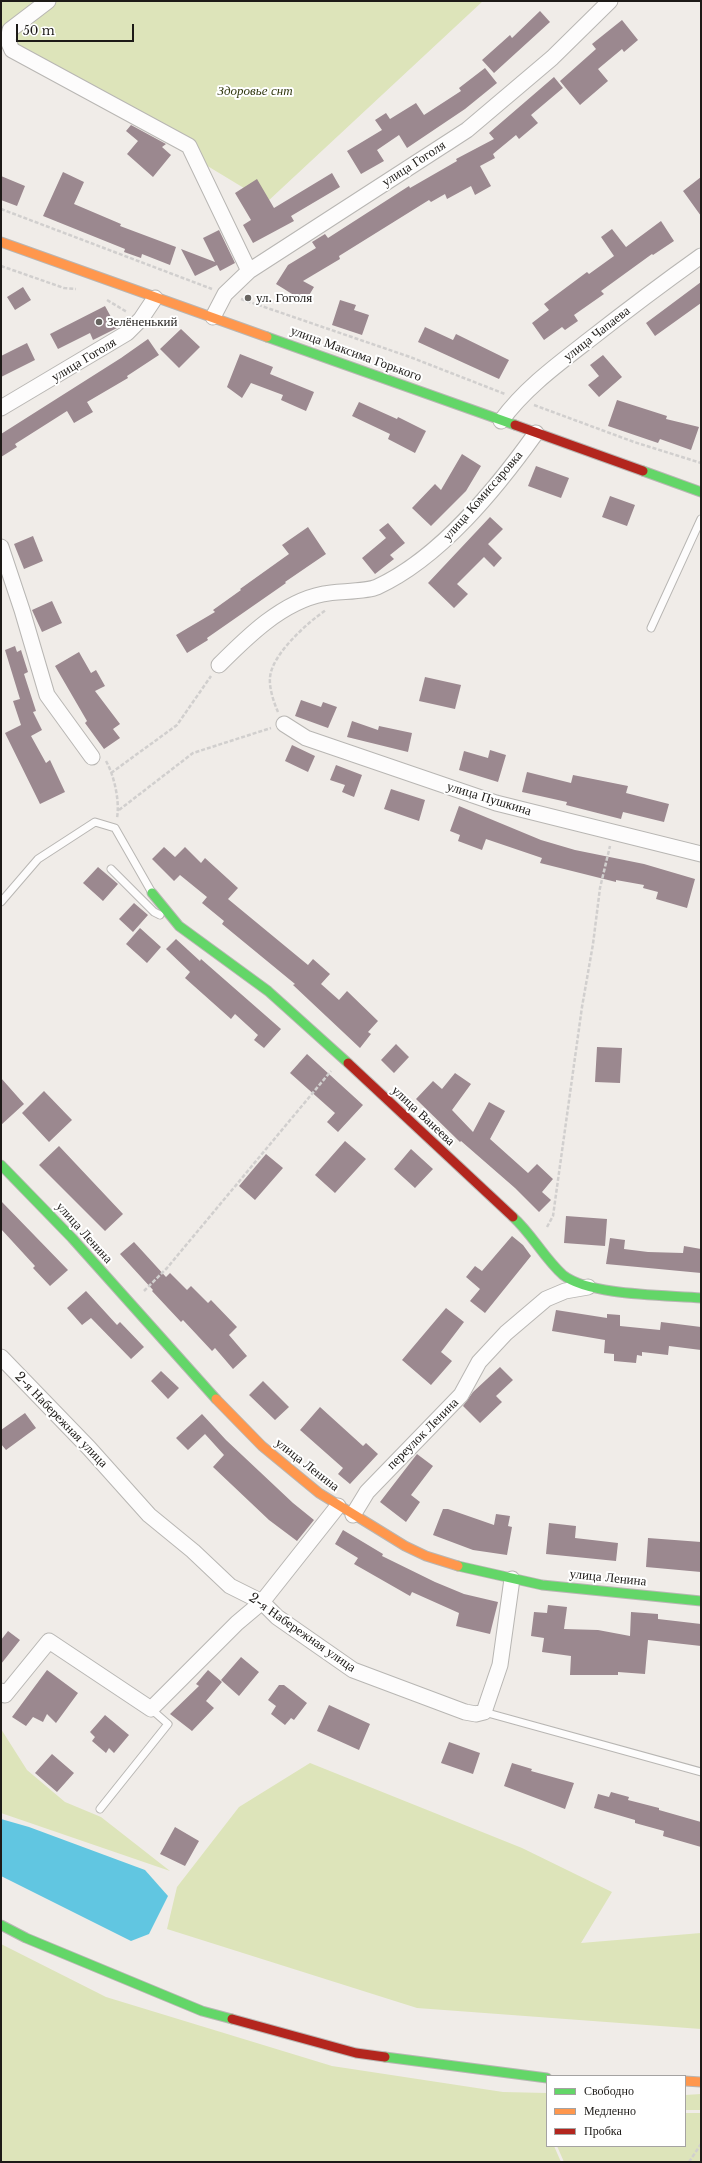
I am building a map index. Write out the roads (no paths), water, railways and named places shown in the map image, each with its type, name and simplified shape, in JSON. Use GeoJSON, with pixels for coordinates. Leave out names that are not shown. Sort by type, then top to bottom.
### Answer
{"type":"FeatureCollection","features":[{"type":"Feature","properties":{"kind":"street"},"geometry":{"type":"LineString","coordinates":[[48,1],[10,30],[8,41],[12,50],[189,146],[250,271]]}},
{"type":"Feature","properties":{"kind":"street","name":"улица Гоголя"},"geometry":{"type":"LineString","coordinates":[[213,317],[225,294],[250,271],[467,130],[552,58],[610,1]]}},
{"type":"Feature","properties":{"kind":"street","name":"улица Максима Горького"},"geometry":{"type":"LineString","coordinates":[[1,242],[701,492]]}},
{"type":"Feature","properties":{"kind":"street","name":"улица Чапаева"},"geometry":{"type":"LineString","coordinates":[[502,421],[519,399],[557,365],[657,287],[701,256]]}},
{"type":"Feature","properties":{"kind":"street","name":"улица Гоголя"},"geometry":{"type":"LineString","coordinates":[[1,408],[127,333],[141,319],[155,298]]}},
{"type":"Feature","properties":{"kind":"street","name":"улица Комиссаровка"},"geometry":{"type":"LineString","coordinates":[[219,665],[248,636],[286,610],[320,594],[374,589],[391,580],[441,544],[478,506],[536,433]]}},
{"type":"Feature","properties":{"kind":"street"},"geometry":{"type":"LineString","coordinates":[[1,547],[22,610],[47,695],[92,757]]}},
{"type":"Feature","properties":{"kind":"street","name":"улица Пушкина"},"geometry":{"type":"LineString","coordinates":[[284,724],[306,738],[496,803],[701,854]]}},
{"type":"Feature","properties":{"kind":"street","name":"улица Ванеева"},"geometry":{"type":"LineString","coordinates":[[152,893],[180,926],[230,965],[268,991],[342,1058],[520,1224],[539,1244],[552,1263],[568,1277],[588,1287],[701,1298]]}},
{"type":"Feature","properties":{"kind":"street","name":"улица Ленина"},"geometry":{"type":"LineString","coordinates":[[1,1165],[54,1218],[218,1402],[265,1449],[314,1490],[338,1506],[399,1543],[448,1564],[512,1580],[582,1590],[701,1601]]}},
{"type":"Feature","properties":{"kind":"street"},"geometry":{"type":"LineString","coordinates":[[546,1299],[553,1290],[557,1277],[552,1263]]}},
{"type":"Feature","properties":{"kind":"street","name":"переулок Ленина"},"geometry":{"type":"LineString","coordinates":[[353,1515],[367,1492],[461,1395],[479,1362],[506,1333],[546,1299],[565,1291],[588,1287]]}},
{"type":"Feature","properties":{"kind":"street","name":"2-я Набережная улица"},"geometry":{"type":"LineString","coordinates":[[1,1357],[89,1448],[149,1516],[194,1551],[230,1586],[262,1602],[277,1617],[353,1670],[465,1712],[476,1714],[484,1712]]}},
{"type":"Feature","properties":{"kind":"street"},"geometry":{"type":"LineString","coordinates":[[1,1691],[5,1695],[49,1641],[151,1709],[237,1623],[262,1602],[338,1506]]}},
{"type":"Feature","properties":{"kind":"street"},"geometry":{"type":"LineString","coordinates":[[484,1712],[500,1664],[512,1580]]}},
{"type":"Feature","properties":{"kind":"street"},"geometry":{"type":"LineString","coordinates":[[1,1925],[26,1938],[202,2011],[356,2052],[546,2078]]}},
{"type":"Feature","properties":{"kind":"street"},"geometry":{"type":"LineString","coordinates":[[686,2081],[701,2082]]}},
{"type":"Feature","properties":{"kind":"lane"},"geometry":{"type":"LineString","coordinates":[[651,628],[701,519]]}},
{"type":"Feature","properties":{"kind":"lane"},"geometry":{"type":"LineString","coordinates":[[1,902],[38,859],[95,822],[115,828],[152,893]]}},
{"type":"Feature","properties":{"kind":"lane"},"geometry":{"type":"LineString","coordinates":[[111,869],[154,912],[180,926]]}},
{"type":"Feature","properties":{"kind":"lane"},"geometry":{"type":"LineString","coordinates":[[100,1809],[168,1724],[151,1709]]}},
{"type":"Feature","properties":{"kind":"lane"},"geometry":{"type":"LineString","coordinates":[[484,1712],[701,1772]]}},
{"type":"Feature","properties":{"kind":"water"},"geometry":{"type":"Polygon","coordinates":[[[1,1819],[29,1827],[145,1870],[168,1896],[149,1934],[131,1941],[1,1876],[1,1819]]]}},
{"type":"Feature","properties":{"kind":"place","name":"ул. Гоголя"},"geometry":{"type":"Point","coordinates":[248,298]}},
{"type":"Feature","properties":{"kind":"place","name":"Зелёненький"},"geometry":{"type":"Point","coordinates":[99,322]}},
{"type":"Feature","properties":{"kind":"park label","name":"Здоровье снт"},"geometry":{"type":"Point","coordinates":[255,91]}}]}
